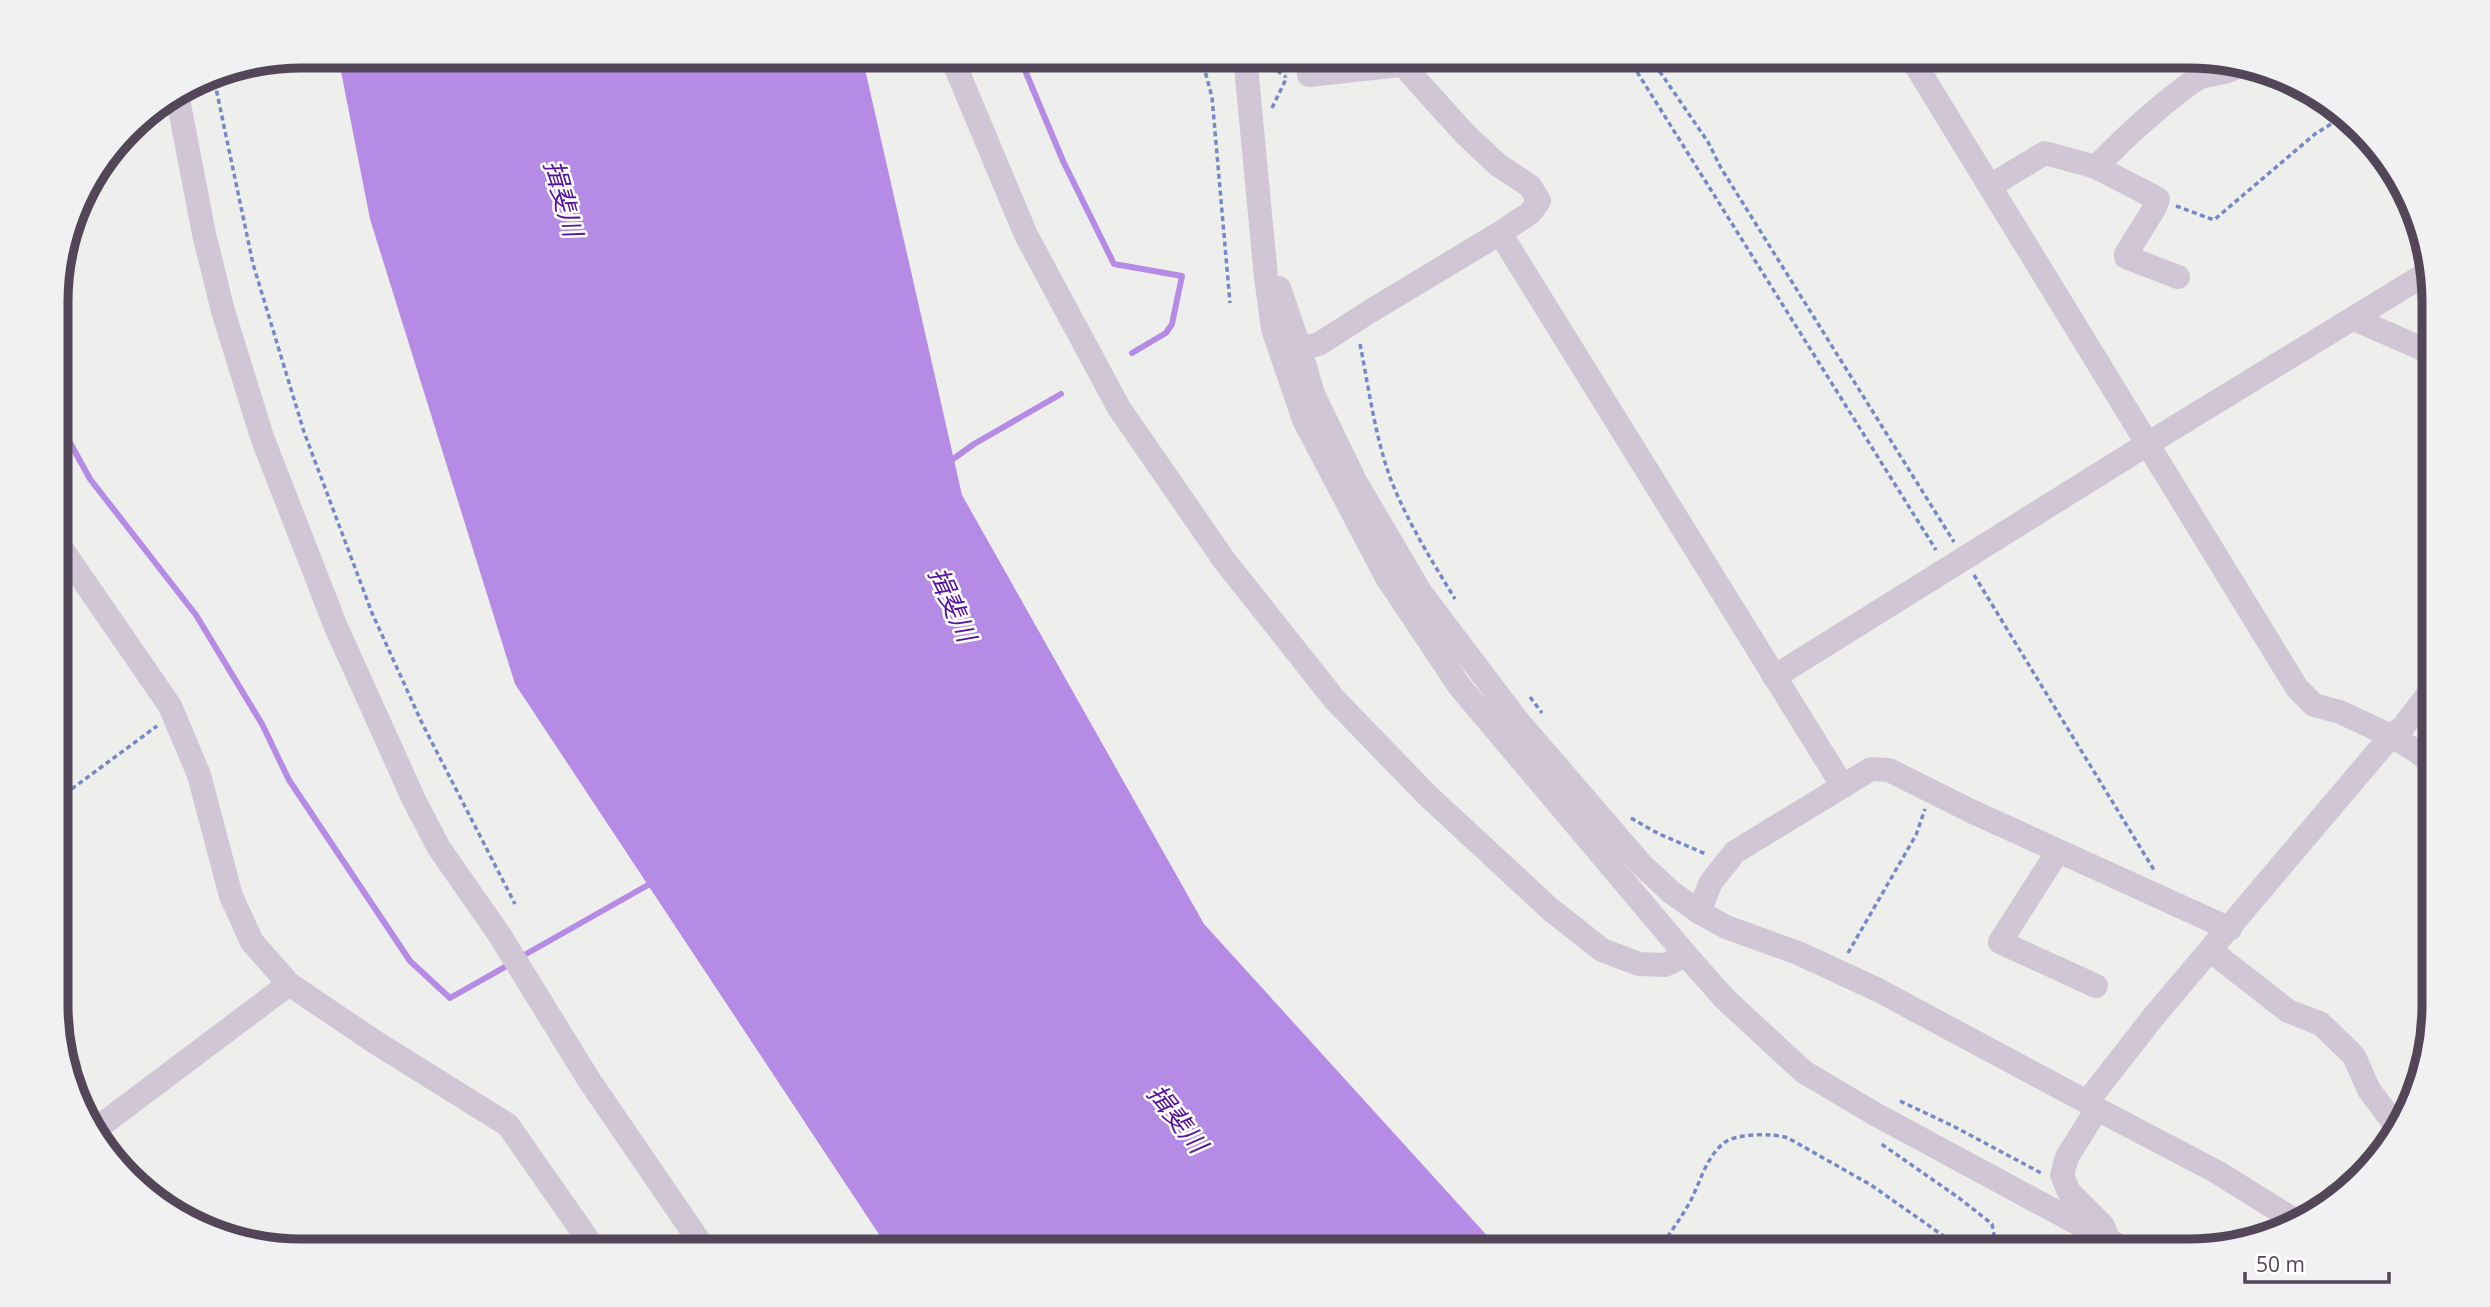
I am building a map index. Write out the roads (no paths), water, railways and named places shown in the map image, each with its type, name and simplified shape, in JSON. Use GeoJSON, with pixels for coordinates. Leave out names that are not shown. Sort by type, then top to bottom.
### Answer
{"type":"FeatureCollection","features":[{"type":"Feature","properties":{"kind":"street"},"geometry":{"type":"LineString","coordinates":[[956,68],[1026,234],[1119,408],[1224,560],[1335,700],[1427,796],[1550,909],[1602,950],[1639,964],[1665,965],[1686,955]]}},
{"type":"Feature","properties":{"kind":"street"},"geometry":{"type":"LineString","coordinates":[[1246,68],[1273,329],[1304,421],[1386,576],[1460,687],[1725,999],[1804,1072],[1875,1114],[2106,1238]]}},
{"type":"Feature","properties":{"kind":"street"},"geometry":{"type":"LineString","coordinates":[[1301,68],[1309,75],[1358,68]]}},
{"type":"Feature","properties":{"kind":"street"},"geometry":{"type":"LineString","coordinates":[[1300,349],[1319,344],[1500,233],[1530,213],[1539,201],[1530,186],[1499,165],[1465,134],[1410,73],[1412,68]]}},
{"type":"Feature","properties":{"kind":"street"},"geometry":{"type":"LineString","coordinates":[[1917,68],[2297,688],[2314,705],[2340,712],[2391,736],[2422,755]]}},
{"type":"Feature","properties":{"kind":"street"},"geometry":{"type":"LineString","coordinates":[[2096,167],[2138,126],[2198,78],[2228,72]]}},
{"type":"Feature","properties":{"kind":"street"},"geometry":{"type":"LineString","coordinates":[[179,104],[204,234],[223,312],[262,436],[336,627],[414,800],[439,848],[499,934],[589,1080],[698,1239]]}},
{"type":"Feature","properties":{"kind":"street"},"geometry":{"type":"LineString","coordinates":[[1990,186],[2045,153],[2096,167],[2158,199],[2126,257],[2178,277]]}},
{"type":"Feature","properties":{"kind":"street"},"geometry":{"type":"LineString","coordinates":[[1500,233],[1842,785]]}},
{"type":"Feature","properties":{"kind":"street"},"geometry":{"type":"LineString","coordinates":[[1266,277],[1276,282],[1313,394],[1355,481],[1421,593],[1517,720],[1641,864],[1671,892],[1699,912],[1727,927],[1838,971],[2217,1172],[2288,1216]]}},
{"type":"Feature","properties":{"kind":"street"},"geometry":{"type":"LineString","coordinates":[[1774,677],[2420,277]]}},
{"type":"Feature","properties":{"kind":"street"},"geometry":{"type":"LineString","coordinates":[[2354,319],[2422,349]]}},
{"type":"Feature","properties":{"kind":"street"},"geometry":{"type":"LineString","coordinates":[[69,559],[173,714],[199,775],[231,896],[252,942],[289,984],[375,1042],[508,1125],[588,1239]]}},
{"type":"Feature","properties":{"kind":"street"},"geometry":{"type":"LineString","coordinates":[[2113,1238],[2069,1192],[2062,1175],[2067,1157],[2092,1106],[2154,1016],[2422,702]]}},
{"type":"Feature","properties":{"kind":"street"},"geometry":{"type":"LineString","coordinates":[[1699,912],[1711,882],[1735,852],[1871,769],[1889,770],[2230,929]]}},
{"type":"Feature","properties":{"kind":"street"},"geometry":{"type":"LineString","coordinates":[[2058,851],[2000,942],[2096,986]]}},
{"type":"Feature","properties":{"kind":"street"},"geometry":{"type":"LineString","coordinates":[[2211,951],[2288,1012],[2321,1024],[2354,1056],[2369,1090],[2391,1119]]}},
{"type":"Feature","properties":{"kind":"street"},"geometry":{"type":"LineString","coordinates":[[102,1125],[289,984]]}},
{"type":"Feature","properties":{"kind":"water","name":"揖斐川"},"geometry":{"type":"Polygon","coordinates":[[[340,68],[865,68],[962,495],[1204,924],[1490,1238],[882,1239],[515,684],[370,219],[340,68]]]}},
{"type":"Feature","properties":{"kind":"waterway"},"geometry":{"type":"LineString","coordinates":[[1024,68],[1063,161],[1114,264],[1182,276],[1172,324],[1166,333],[1132,353]]}},
{"type":"Feature","properties":{"kind":"waterway"},"geometry":{"type":"LineString","coordinates":[[949,462],[974,444],[1061,394]]}},
{"type":"Feature","properties":{"kind":"waterway"},"geometry":{"type":"LineString","coordinates":[[69,440],[90,479],[196,615],[262,724],[289,780],[410,961],[450,998],[510,964]]}},
{"type":"Feature","properties":{"kind":"waterway"},"geometry":{"type":"LineString","coordinates":[[519,958],[648,885]]}}]}
